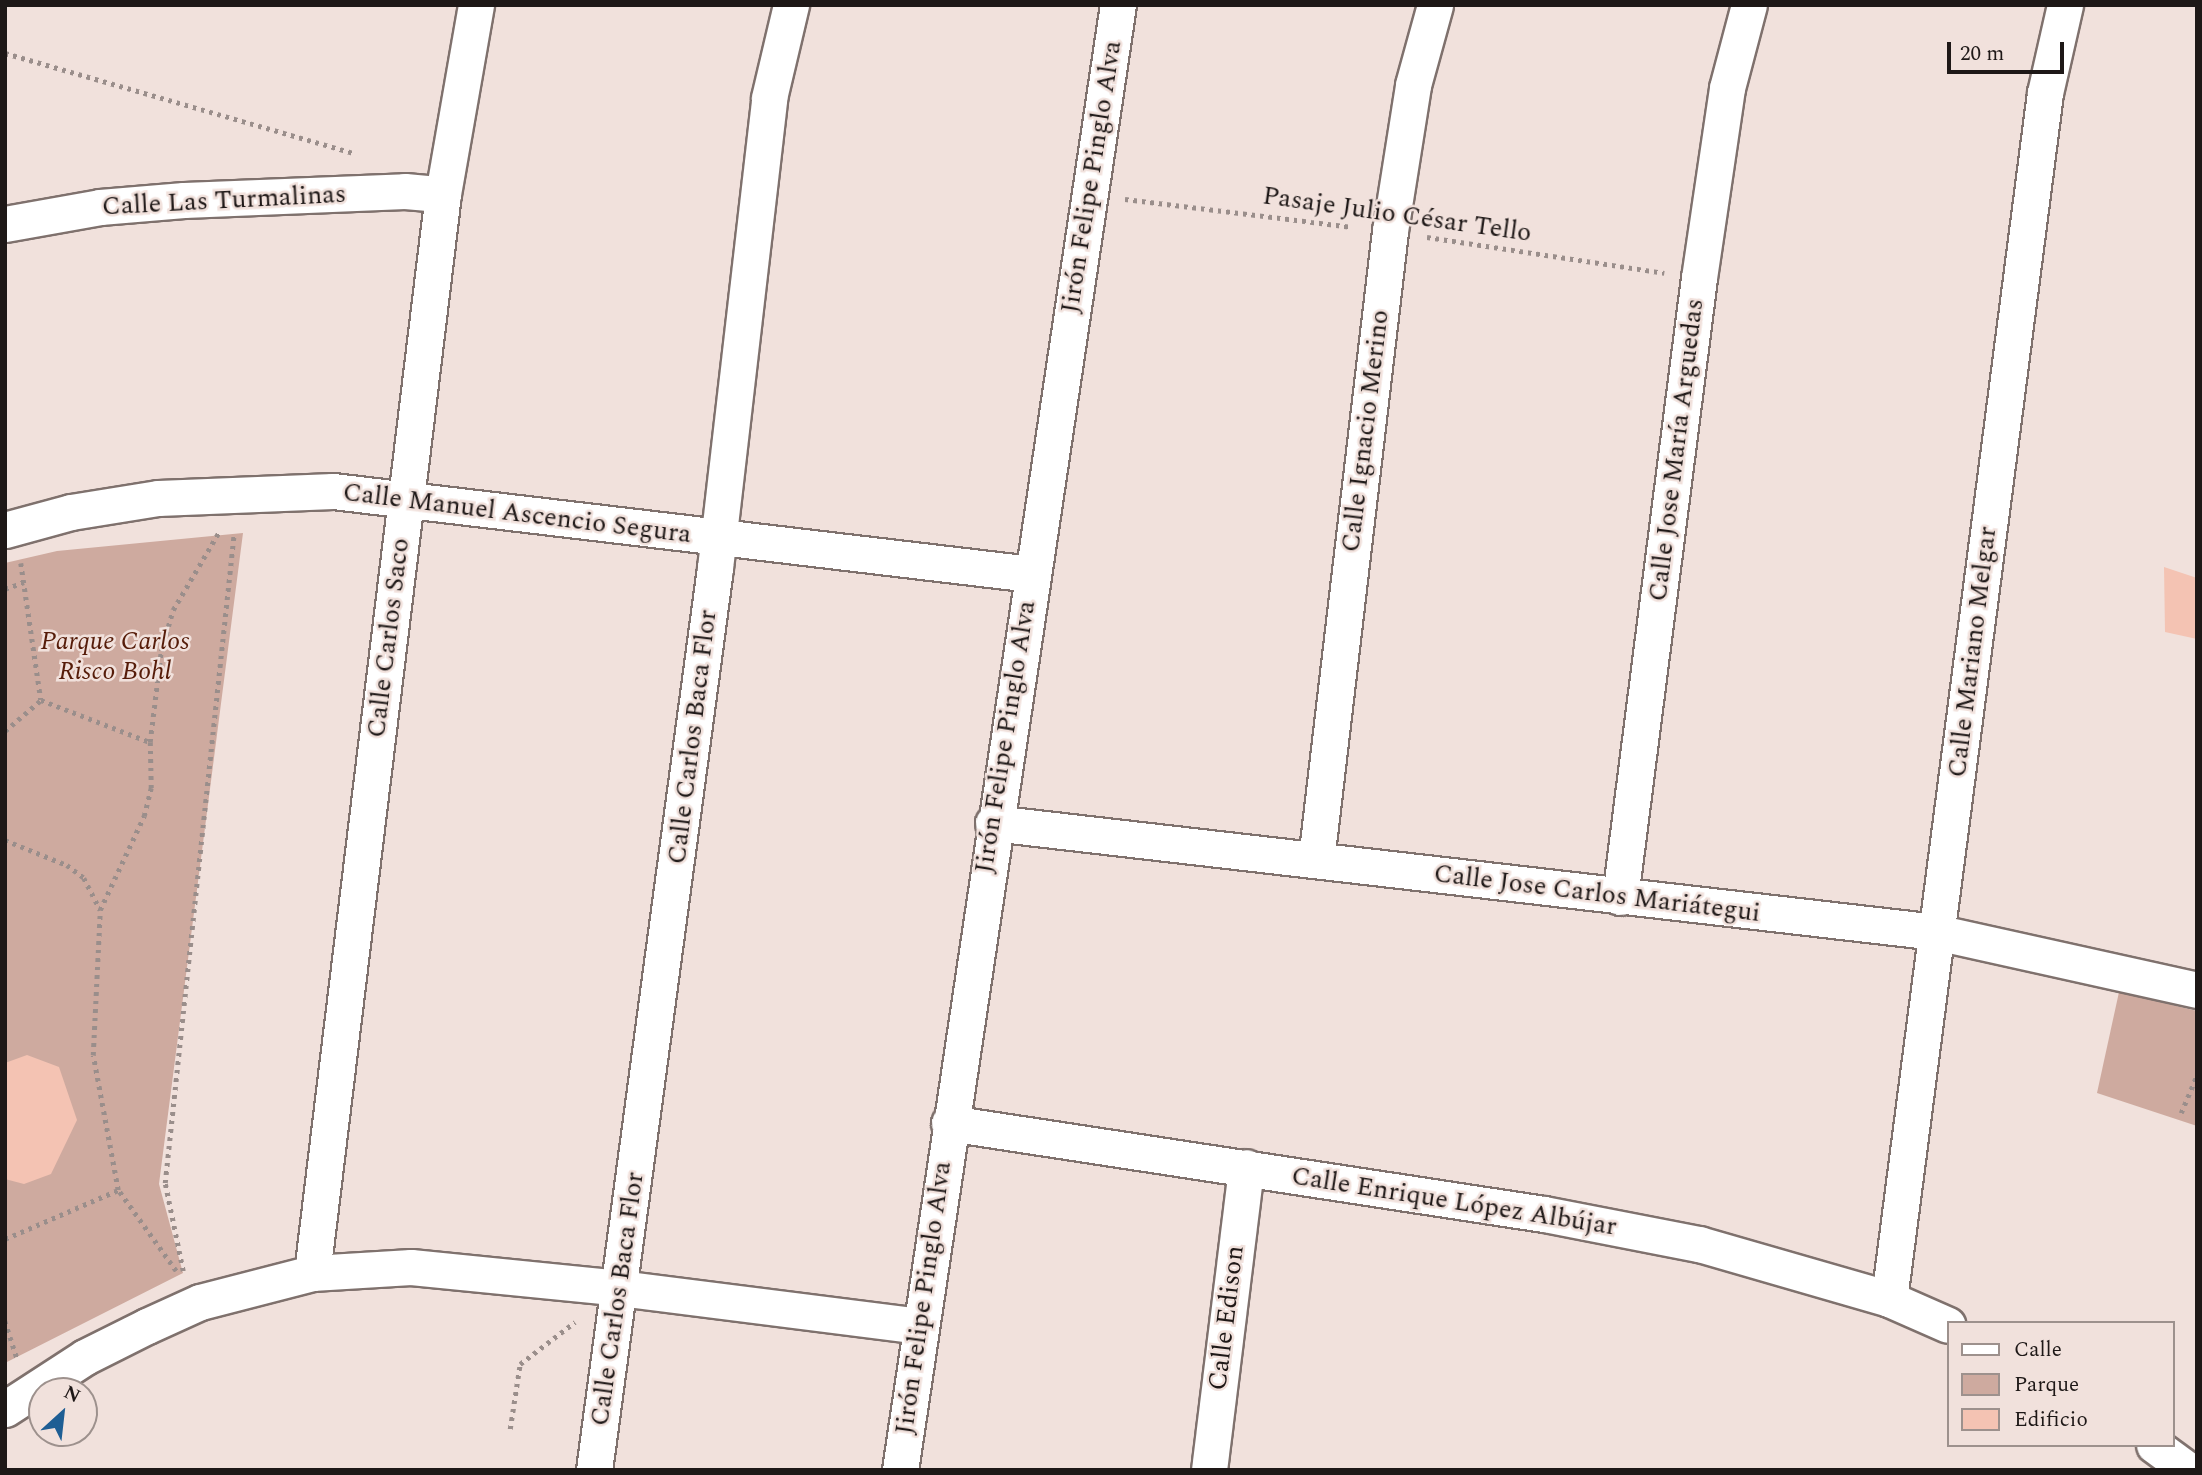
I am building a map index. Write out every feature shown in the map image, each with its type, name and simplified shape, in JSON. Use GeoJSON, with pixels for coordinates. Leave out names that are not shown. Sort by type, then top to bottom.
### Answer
{"type":"FeatureCollection","features":[{"type":"Feature","properties":{"kind":"street","name":"Calle Carlos Saco"},"geometry":{"type":"LineString","coordinates":[[312,1273],[443,194],[476,5]]}},
{"type":"Feature","properties":{"kind":"street","name":"Calle Carlos Baca Flor"},"geometry":{"type":"LineString","coordinates":[[594,1470],[718,540],[769,98],[792,5]]}},
{"type":"Feature","properties":{"kind":"street","name":"Jirón Felipe Pinglo Alva"},"geometry":{"type":"LineString","coordinates":[[900,1470],[993,822],[1118,5]]}},
{"type":"Feature","properties":{"kind":"street","name":"Calle Ignacio Merino"},"geometry":{"type":"LineString","coordinates":[[1316,860],[1390,231],[1413,85],[1436,5]]}},
{"type":"Feature","properties":{"kind":"street","name":"Calle Jose María Arguedas"},"geometry":{"type":"LineString","coordinates":[[1620,897],[1699,278],[1727,88],[1749,5]]}},
{"type":"Feature","properties":{"kind":"street","name":"Calle Mariano Melgar"},"geometry":{"type":"LineString","coordinates":[[1889,1300],[2045,93],[2065,5]]}},
{"type":"Feature","properties":{"kind":"street","name":"Calle Las Turmalinas"},"geometry":{"type":"LineString","coordinates":[[5,224],[100,207],[184,200],[405,191],[443,194]]}},
{"type":"Feature","properties":{"kind":"street","name":"Calle Manuel Ascencio Segura"},"geometry":{"type":"LineString","coordinates":[[10,529],[96,508],[244,492],[333,491],[406,497],[718,540],[1031,574]]}},
{"type":"Feature","properties":{"kind":"street","name":"Calle Jose Carlos Mariátegui"},"geometry":{"type":"LineString","coordinates":[[993,822],[1936,932],[2197,990]]}},
{"type":"Feature","properties":{"kind":"street","name":"Calle Enrique López Albújar"},"geometry":{"type":"LineString","coordinates":[[949,1123],[1246,1167],[1699,1244],[1889,1300],[1946,1324]]}},
{"type":"Feature","properties":{"kind":"street","name":"Calle Edison"},"geometry":{"type":"LineString","coordinates":[[1209,1470],[1246,1167]]}},
{"type":"Feature","properties":{"kind":"street"},"geometry":{"type":"LineString","coordinates":[[5,1409],[85,1357],[200,1302],[312,1273],[411,1267],[620,1287],[920,1326]]}},
{"type":"Feature","properties":{"kind":"street"},"geometry":{"type":"LineString","coordinates":[[2157,1447],[2188,1470]]}},
{"type":"Feature","properties":{"kind":"path"},"geometry":{"type":"LineString","coordinates":[[5,53],[363,156]]}},
{"type":"Feature","properties":{"kind":"path","name":"Pasaje Julio César Tello"},"geometry":{"type":"LineString","coordinates":[[1088,194],[1390,231],[1699,278]]}},
{"type":"Feature","properties":{"kind":"path"},"geometry":{"type":"LineString","coordinates":[[235,528],[165,1183],[186,1284],[118,1190],[93,1055],[100,910],[144,816],[151,788],[150,742],[161,651],[173,610],[244,492]]}},
{"type":"Feature","properties":{"kind":"path"},"geometry":{"type":"LineString","coordinates":[[10,529],[24,582],[41,700]]}},
{"type":"Feature","properties":{"kind":"path"},"geometry":{"type":"LineString","coordinates":[[5,589],[24,582]]}},
{"type":"Feature","properties":{"kind":"path"},"geometry":{"type":"LineString","coordinates":[[41,700],[150,742]]}},
{"type":"Feature","properties":{"kind":"path"},"geometry":{"type":"LineString","coordinates":[[5,731],[41,700]]}},
{"type":"Feature","properties":{"kind":"path"},"geometry":{"type":"LineString","coordinates":[[5,840],[67,865],[84,878],[100,910]]}},
{"type":"Feature","properties":{"kind":"path"},"geometry":{"type":"LineString","coordinates":[[2180,1113],[2197,1075]]}},
{"type":"Feature","properties":{"kind":"path"},"geometry":{"type":"LineString","coordinates":[[5,1239],[118,1190]]}},
{"type":"Feature","properties":{"kind":"path"},"geometry":{"type":"LineString","coordinates":[[510,1429],[520,1364],[620,1287]]}},
{"type":"Feature","properties":{"kind":"green space","name":"Parque Carlos Risco Bohl"},"geometry":{"type":"Polygon","coordinates":[[[243,533],[159,1184],[183,1273],[5,1363],[5,563],[57,551],[243,533]]]}},
{"type":"Feature","properties":{"kind":"green space"},"geometry":{"type":"Polygon","coordinates":[[[2119,992],[2197,1011],[2197,1126],[2097,1093],[2119,992]]]}},
{"type":"Feature","properties":{"kind":"building"},"geometry":{"type":"Polygon","coordinates":[[[2164,567],[2197,578],[2197,639],[2165,632],[2164,567]]]}},
{"type":"Feature","properties":{"kind":"building"},"geometry":{"type":"Polygon","coordinates":[[[27,1055],[59,1067],[77,1120],[51,1174],[24,1184],[5,1179],[5,1063],[27,1055]]]}}]}
